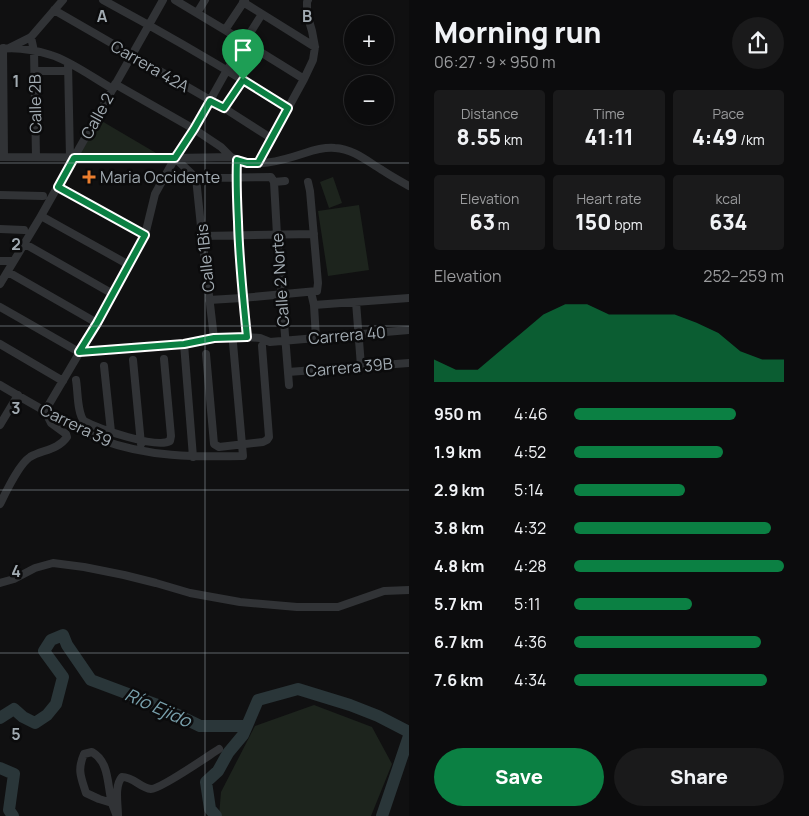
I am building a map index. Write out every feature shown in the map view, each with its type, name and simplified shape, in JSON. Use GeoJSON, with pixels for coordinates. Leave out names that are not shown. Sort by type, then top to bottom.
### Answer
{"type":"FeatureCollection","features":[{"type":"Feature","properties":{"kind":"street"},"geometry":{"type":"LineString","coordinates":[[4,48],[31,37],[63,0]]}},
{"type":"Feature","properties":{"kind":"street"},"geometry":{"type":"LineString","coordinates":[[103,0],[227,70],[288,108]]}},
{"type":"Feature","properties":{"kind":"street","name":"Calle 2"},"geometry":{"type":"LineString","coordinates":[[0,284],[58,187],[72,158],[163,0]]}},
{"type":"Feature","properties":{"kind":"street"},"geometry":{"type":"LineString","coordinates":[[175,0],[304,79]]}},
{"type":"Feature","properties":{"kind":"street"},"geometry":{"type":"LineString","coordinates":[[197,13],[205,0]]}},
{"type":"Feature","properties":{"kind":"street"},"geometry":{"type":"LineString","coordinates":[[226,30],[244,1],[315,46]]}},
{"type":"Feature","properties":{"kind":"street"},"geometry":{"type":"LineString","coordinates":[[258,163],[313,60],[315,46],[307,14],[306,1]]}},
{"type":"Feature","properties":{"kind":"street","name":"Carrera 42A"},"geometry":{"type":"LineString","coordinates":[[54,10],[224,108],[271,138]]}},
{"type":"Feature","properties":{"kind":"street"},"geometry":{"type":"LineString","coordinates":[[0,504],[25,461],[30,457],[49,450],[68,437],[51,423],[45,411],[97,323],[145,235],[155,194],[262,14]]}},
{"type":"Feature","properties":{"kind":"street","name":"Calle 2B"},"geometry":{"type":"LineString","coordinates":[[31,37],[35,70],[36,157]]}},
{"type":"Feature","properties":{"kind":"street"},"geometry":{"type":"LineString","coordinates":[[0,306],[79,352],[184,344],[214,338],[247,337],[242,298],[234,159],[221,147],[194,129],[114,86],[68,67],[52,55],[4,48]]}},
{"type":"Feature","properties":{"kind":"street"},"geometry":{"type":"LineString","coordinates":[[4,48],[2,158],[234,159],[247,163],[258,163],[281,161],[313,151],[335,148],[355,153],[409,186]]}},
{"type":"Feature","properties":{"kind":"street"},"geometry":{"type":"LineString","coordinates":[[35,70],[68,67]]}},
{"type":"Feature","properties":{"kind":"street"},"geometry":{"type":"LineString","coordinates":[[68,67],[72,158]]}},
{"type":"Feature","properties":{"kind":"street"},"geometry":{"type":"LineString","coordinates":[[224,108],[243,80]]}},
{"type":"Feature","properties":{"kind":"street"},"geometry":{"type":"LineString","coordinates":[[175,158],[196,178],[236,177],[284,181]]}},
{"type":"Feature","properties":{"kind":"street","name":"Calle 1Bis"},"geometry":{"type":"LineString","coordinates":[[196,178],[214,338]]}},
{"type":"Feature","properties":{"kind":"street","name":"Calle 2 Norte"},"geometry":{"type":"LineString","coordinates":[[272,179],[289,385]]}},
{"type":"Feature","properties":{"kind":"street"},"geometry":{"type":"LineString","coordinates":[[308,182],[318,283],[314,291],[316,338]]}},
{"type":"Feature","properties":{"kind":"street"},"geometry":{"type":"LineString","coordinates":[[58,187],[145,235]]}},
{"type":"Feature","properties":{"kind":"street"},"geometry":{"type":"LineString","coordinates":[[0,195],[43,196]]}},
{"type":"Feature","properties":{"kind":"street"},"geometry":{"type":"LineString","coordinates":[[41,216],[129,265]]}},
{"type":"Feature","properties":{"kind":"street"},"geometry":{"type":"LineString","coordinates":[[0,229],[24,230]]}},
{"type":"Feature","properties":{"kind":"street"},"geometry":{"type":"LineString","coordinates":[[202,236],[314,234]]}},
{"type":"Feature","properties":{"kind":"street"},"geometry":{"type":"LineString","coordinates":[[25,244],[113,294]]}},
{"type":"Feature","properties":{"kind":"street"},"geometry":{"type":"LineString","coordinates":[[0,261],[13,261]]}},
{"type":"Feature","properties":{"kind":"street"},"geometry":{"type":"LineString","coordinates":[[8,272],[97,323]]}},
{"type":"Feature","properties":{"kind":"street"},"geometry":{"type":"LineString","coordinates":[[209,300],[314,291]]}},
{"type":"Feature","properties":{"kind":"street"},"geometry":{"type":"LineString","coordinates":[[314,305],[409,298]]}},
{"type":"Feature","properties":{"kind":"street"},"geometry":{"type":"LineString","coordinates":[[356,302],[361,366]]}},
{"type":"Feature","properties":{"kind":"street","name":"Carrera 40"},"geometry":{"type":"LineString","coordinates":[[247,337],[260,338],[270,342],[409,330]]}},
{"type":"Feature","properties":{"kind":"street"},"geometry":{"type":"LineString","coordinates":[[233,343],[242,444]]}},
{"type":"Feature","properties":{"kind":"street"},"geometry":{"type":"LineString","coordinates":[[0,344],[63,381]]}},
{"type":"Feature","properties":{"kind":"street"},"geometry":{"type":"LineString","coordinates":[[184,344],[190,456]]}},
{"type":"Feature","properties":{"kind":"street"},"geometry":{"type":"LineString","coordinates":[[206,354],[214,442],[219,447],[263,442],[269,437],[262,346]]}},
{"type":"Feature","properties":{"kind":"street"},"geometry":{"type":"LineString","coordinates":[[134,360],[141,451]]}},
{"type":"Feature","properties":{"kind":"street"},"geometry":{"type":"LineString","coordinates":[[76,380],[82,418],[111,432],[165,443],[171,439],[164,360]]}},
{"type":"Feature","properties":{"kind":"street","name":"Carrera 39B"},"geometry":{"type":"LineString","coordinates":[[288,372],[409,362]]}},
{"type":"Feature","properties":{"kind":"street"},"geometry":{"type":"LineString","coordinates":[[104,366],[111,432]]}},
{"type":"Feature","properties":{"kind":"street","name":"Carrera 39"},"geometry":{"type":"LineString","coordinates":[[0,385],[101,440],[141,451],[190,456],[243,456],[242,444]]}},
{"type":"Feature","properties":{"kind":"street"},"geometry":{"type":"LineString","coordinates":[[0,424],[18,395]]}},
{"type":"Feature","properties":{"kind":"street"},"geometry":{"type":"LineString","coordinates":[[0,583],[14,579],[36,568],[53,564],[84,567],[198,595],[240,602],[297,607],[338,606],[384,591],[409,590]]}},
{"type":"Feature","properties":{"kind":"street"},"geometry":{"type":"LineString","coordinates":[[118,816],[117,792],[119,781],[122,777],[127,777],[151,789],[174,778],[219,749]]}},
{"type":"Feature","properties":{"kind":"street"},"geometry":{"type":"LineString","coordinates":[[112,803],[99,800],[86,793],[79,773],[80,762],[84,754],[92,752],[98,756],[107,774],[112,803],[118,816]]}},
{"type":"Feature","properties":{"kind":"shaded area"},"geometry":{"type":"Polygon","coordinates":[[[100,120],[156,153],[80,154],[100,120]]]}},
{"type":"Feature","properties":{"kind":"shaded area"},"geometry":{"type":"Polygon","coordinates":[[[333,177],[342,203],[329,208],[320,182],[333,177]]]}},
{"type":"Feature","properties":{"kind":"shaded area"},"geometry":{"type":"Polygon","coordinates":[[[359,205],[369,270],[328,276],[318,211],[359,205]]]}},
{"type":"Feature","properties":{"kind":"shaded area"},"geometry":{"type":"Polygon","coordinates":[[[314,705],[372,727],[392,764],[371,816],[219,816],[221,792],[255,726],[314,705]]]}},
{"type":"Feature","properties":{"kind":"waterway","name":"Río Ejido"},"geometry":{"type":"LineString","coordinates":[[0,718],[14,709],[23,717],[35,723],[47,715],[56,704],[63,677],[44,651],[51,640],[63,635],[67,645],[91,680],[155,704],[200,726],[246,726]]}},
{"type":"Feature","properties":{"kind":"waterway","name":"Río Ejido"},"geometry":{"type":"LineString","coordinates":[[216,816],[210,809],[206,782],[218,771],[228,753],[243,735],[258,700],[298,689],[350,705],[378,716],[409,732]]}},
{"type":"Feature","properties":{"kind":"waterway","name":"Río Ejido"},"geometry":{"type":"LineString","coordinates":[[382,816],[409,736]]}},
{"type":"Feature","properties":{"kind":"waterway","name":"Río Ejido"},"geometry":{"type":"LineString","coordinates":[[0,768],[14,774],[9,810],[13,816]]}},
{"type":"Feature","properties":{"kind":"place","name":"Maria Occidente"},"geometry":{"type":"Point","coordinates":[89,177]}},
{"type":"Feature","properties":{"kind":"route"},"geometry":{"type":"LineString","coordinates":[[243,80],[288,108],[258,163],[247,163],[237,160],[238,236],[242,298],[247,337],[214,338],[184,344],[79,352],[145,235],[58,187],[74,158],[175,158],[210,101],[224,108],[243,80]]}}]}
